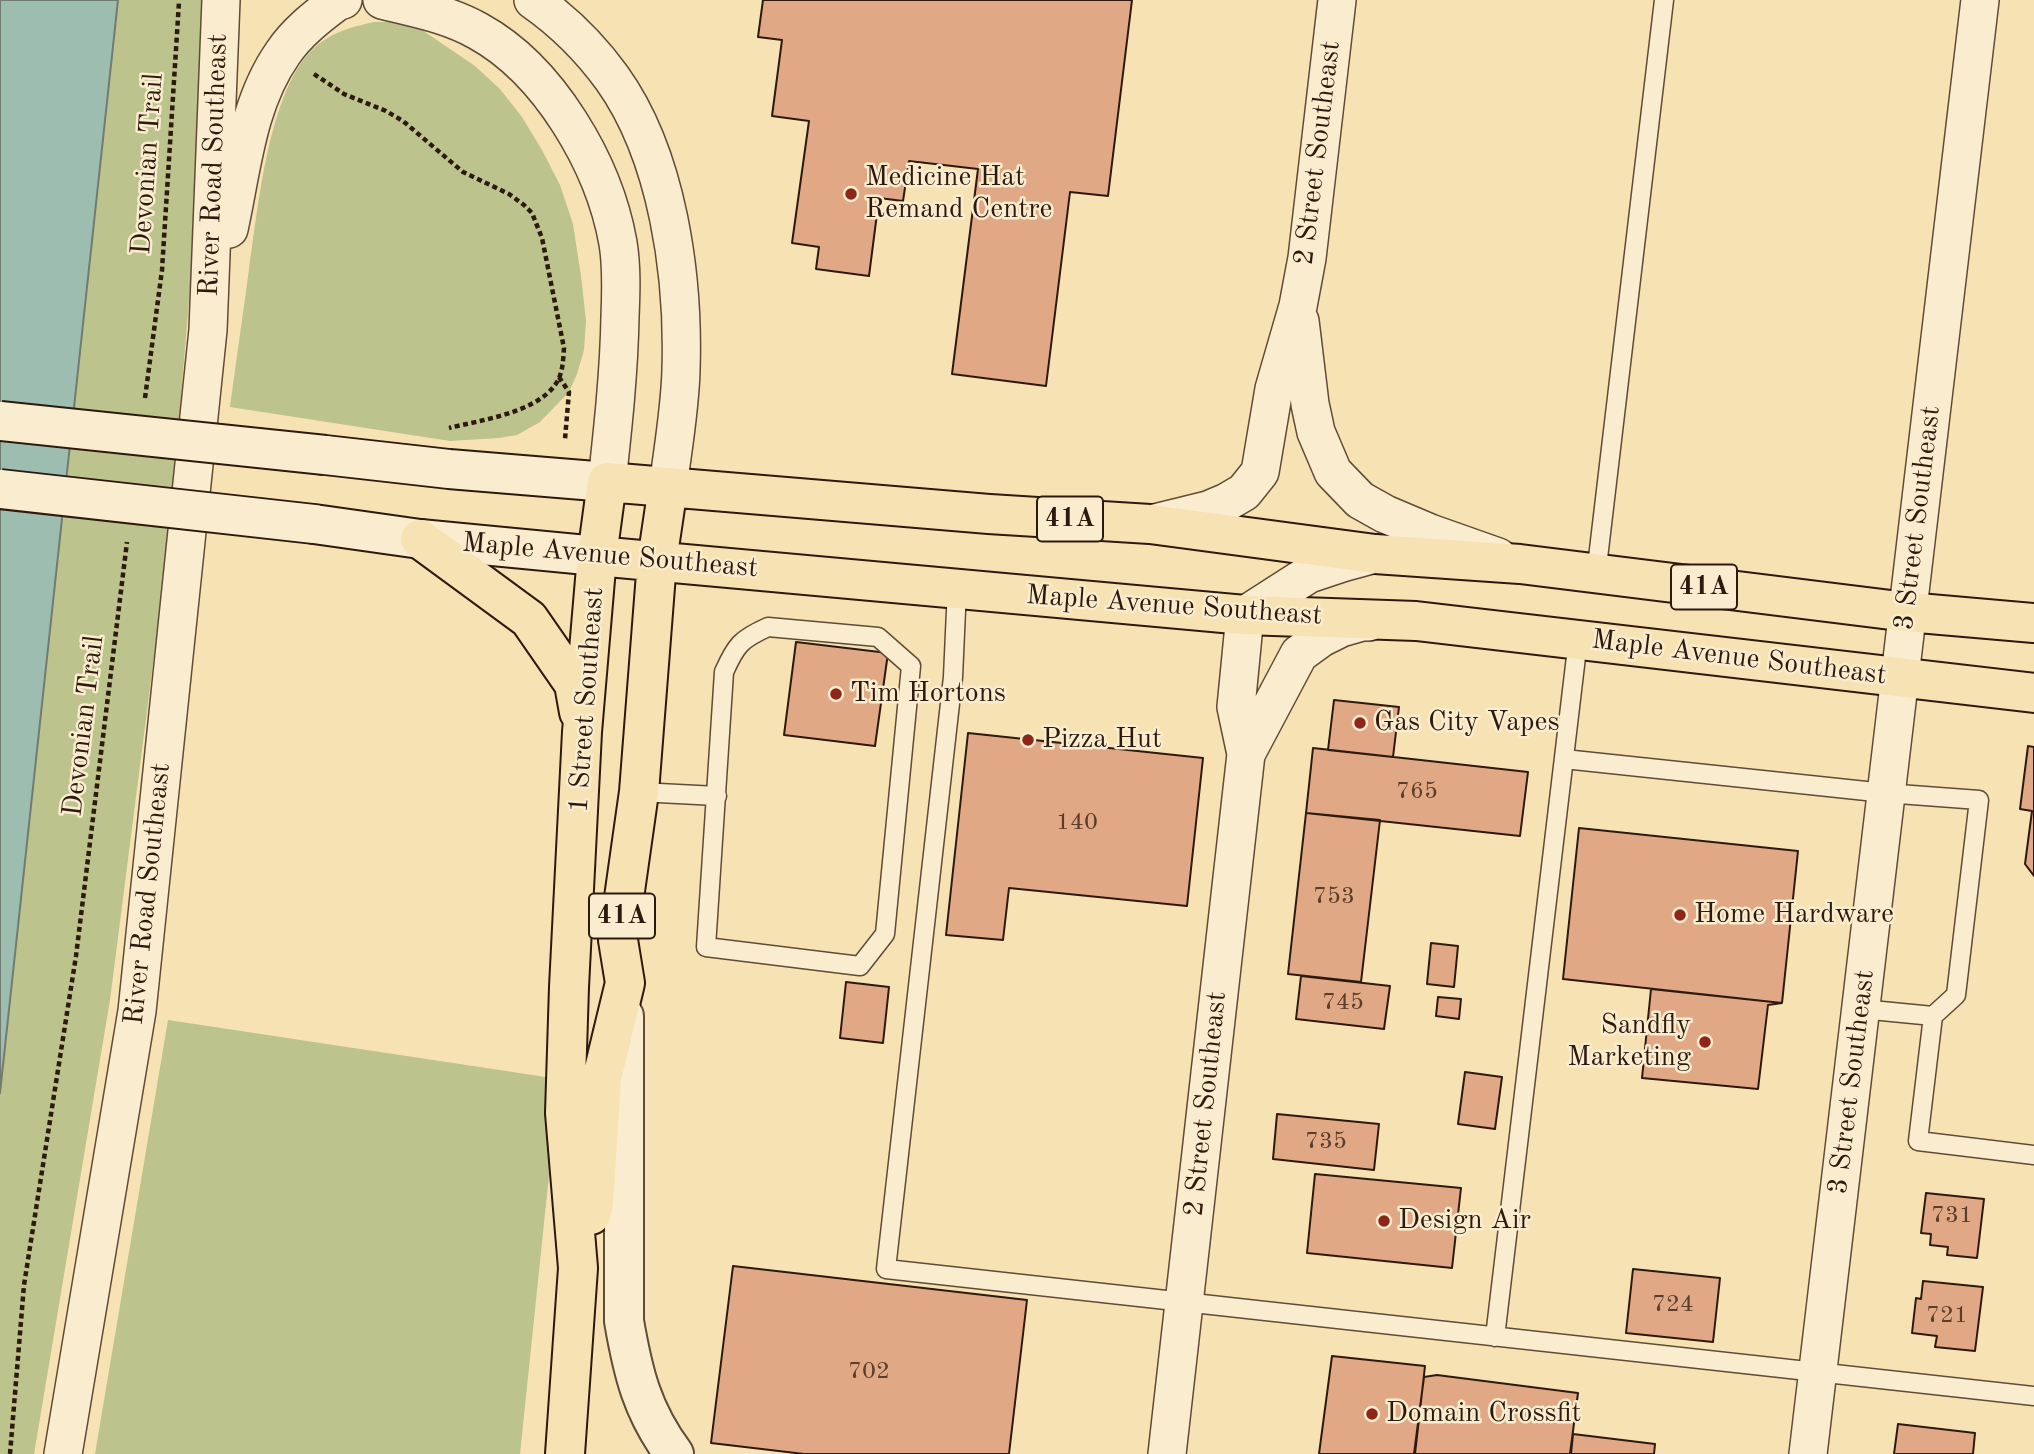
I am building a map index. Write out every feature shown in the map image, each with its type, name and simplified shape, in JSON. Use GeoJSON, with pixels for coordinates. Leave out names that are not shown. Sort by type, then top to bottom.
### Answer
{"type":"FeatureCollection","features":[{"type":"Feature","properties":{"kind":"main road"},"geometry":{"type":"LineString","coordinates":[[0,421],[449,469],[607,482]]}},
{"type":"Feature","properties":{"kind":"main road","name":"41A"},"geometry":{"type":"LineString","coordinates":[[607,482],[989,514],[1150,524],[1375,554],[1520,564],[1908,612],[2034,623]]}},
{"type":"Feature","properties":{"kind":"main road","name":"1 Street Southeast"},"geometry":{"type":"LineString","coordinates":[[565,1454],[578,1268],[565,1113],[569,987],[582,732],[597,556],[607,482]]}},
{"type":"Feature","properties":{"kind":"main road","name":"1 Street Southeast"},"geometry":{"type":"LineString","coordinates":[[578,1268],[594,1203],[602,1078],[625,983],[618,940],[639,792],[657,561],[668,486]]}},
{"type":"Feature","properties":{"kind":"main road","name":"Maple Avenue Southeast"},"geometry":{"type":"LineString","coordinates":[[0,489],[314,524],[419,539],[597,556],[1245,615],[1416,621],[2034,692]]}},
{"type":"Feature","properties":{"kind":"main road"},"geometry":{"type":"LineString","coordinates":[[419,539],[529,619],[574,684],[582,732]]}},
{"type":"Feature","properties":{"kind":"main road"},"geometry":{"type":"LineString","coordinates":[[625,983],[624,1321],[630,1356],[642,1398],[658,1432],[674,1454]]}},
{"type":"Feature","properties":{"kind":"street","name":"River Road Southeast"},"geometry":{"type":"LineString","coordinates":[[64,1454],[137,1011],[208,330],[221,0]]}},
{"type":"Feature","properties":{"kind":"street","name":"River Road Southeast"},"geometry":{"type":"LineString","coordinates":[[208,330],[254,110],[284,51],[310,23],[343,0]]}},
{"type":"Feature","properties":{"kind":"street","name":"1 Street Southeast"},"geometry":{"type":"LineString","coordinates":[[382,0],[441,15],[478,31],[514,56],[548,93],[576,132],[594,170],[609,206],[618,244],[621,290],[619,360],[607,482]]}},
{"type":"Feature","properties":{"kind":"street","name":"1 Street Southeast"},"geometry":{"type":"LineString","coordinates":[[533,0],[551,12],[587,47],[613,80],[635,119],[653,160],[670,223],[679,304],[681,370],[668,486]]}},
{"type":"Feature","properties":{"kind":"street","name":"2 Street Southeast"},"geometry":{"type":"LineString","coordinates":[[1150,524],[1208,510],[1227,502],[1244,492],[1260,472],[1274,389],[1298,306],[1307,258],[1337,0]]}},
{"type":"Feature","properties":{"kind":"street","name":"3 Street Southeast"},"geometry":{"type":"LineString","coordinates":[[1808,1454],[1980,0]]}},
{"type":"Feature","properties":{"kind":"street","name":"2 Street Southeast"},"geometry":{"type":"LineString","coordinates":[[1298,306],[1312,414],[1316,432],[1333,472],[1360,500],[1385,514],[1430,533],[1520,564]]}},
{"type":"Feature","properties":{"kind":"street"},"geometry":{"type":"LineString","coordinates":[[1245,615],[1309,575],[1375,554]]}},
{"type":"Feature","properties":{"kind":"street","name":"2 Street Southeast"},"geometry":{"type":"LineString","coordinates":[[1167,1454],[1246,754],[1236,707],[1245,615]]}},
{"type":"Feature","properties":{"kind":"street","name":"2 Street Southeast"},"geometry":{"type":"LineString","coordinates":[[1246,754],[1299,654],[1321,638],[1362,622],[1416,621]]}},
{"type":"Feature","properties":{"kind":"lane"},"geometry":{"type":"LineString","coordinates":[[1596,575],[1664,0]]}},
{"type":"Feature","properties":{"kind":"lane"},"geometry":{"type":"LineString","coordinates":[[957,588],[953,677],[886,1269],[2034,1396]]}},
{"type":"Feature","properties":{"kind":"lane"},"geometry":{"type":"LineString","coordinates":[[768,627],[878,637],[911,666],[885,934],[860,966],[706,947],[717,796],[724,672],[734,650],[749,635],[768,627]]}},
{"type":"Feature","properties":{"kind":"lane"},"geometry":{"type":"LineString","coordinates":[[1495,1337],[1578,640]]}},
{"type":"Feature","properties":{"kind":"lane"},"geometry":{"type":"LineString","coordinates":[[1564,759],[1885,793],[1979,800],[1956,995],[1933,1016],[1919,1141],[2034,1155]]}},
{"type":"Feature","properties":{"kind":"lane"},"geometry":{"type":"LineString","coordinates":[[639,792],[717,796]]}},
{"type":"Feature","properties":{"kind":"lane"},"geometry":{"type":"LineString","coordinates":[[1861,1009],[1933,1016]]}},
{"type":"Feature","properties":{"kind":"path","name":"Devonian Trail"},"geometry":{"type":"LineString","coordinates":[[145,402],[162,270],[179,0]]}},
{"type":"Feature","properties":{"kind":"path"},"geometry":{"type":"LineString","coordinates":[[307,69],[332,88],[403,121],[463,172],[509,194],[532,213],[542,238],[564,348],[563,364],[554,387],[531,405],[439,430]]}},
{"type":"Feature","properties":{"kind":"path"},"geometry":{"type":"LineString","coordinates":[[559,377],[569,393],[562,478]]}},
{"type":"Feature","properties":{"kind":"path","name":"Devonian Trail"},"geometry":{"type":"LineString","coordinates":[[10,1454],[24,1285],[76,956],[128,540]]}},
{"type":"Feature","properties":{"kind":"green space"},"geometry":{"type":"Polygon","coordinates":[[[118,0],[207,0],[192,263],[170,531],[110,1000],[34,1454],[0,1454],[0,1093],[118,0]]]}},
{"type":"Feature","properties":{"kind":"green space"},"geometry":{"type":"Polygon","coordinates":[[[374,22],[391,22],[422,30],[475,66],[500,89],[522,117],[560,185],[573,224],[581,276],[586,321],[584,350],[569,392],[540,422],[517,435],[450,441],[230,407],[261,185],[275,123],[285,94],[297,69],[319,44],[341,32],[374,22]]]}},
{"type":"Feature","properties":{"kind":"green space"},"geometry":{"type":"Polygon","coordinates":[[[168,1020],[559,1079],[520,1454],[95,1454],[168,1020]]]}},
{"type":"Feature","properties":{"kind":"shaded area"},"geometry":{"type":"Polygon","coordinates":[[[0,0],[118,0],[0,1093],[0,0]]]}},
{"type":"Feature","properties":{"kind":"building","name":"Medicine Hat Remand Centre"},"geometry":{"type":"Polygon","coordinates":[[[763,0],[1132,0],[1108,196],[1070,192],[1046,386],[952,374],[978,169],[909,161],[903,201],[879,198],[869,276],[816,269],[819,247],[792,243],[809,121],[772,116],[782,40],[758,37],[763,0]]]}},
{"type":"Feature","properties":{"kind":"building","name":"Tim Hortons"},"geometry":{"type":"Polygon","coordinates":[[[796,642],[888,653],[875,746],[784,735],[796,642]]]}},
{"type":"Feature","properties":{"kind":"building"},"geometry":{"type":"Polygon","coordinates":[[[1334,700],[1399,707],[1393,757],[1328,750],[1334,700]]]}},
{"type":"Feature","properties":{"kind":"building"},"geometry":{"type":"Polygon","coordinates":[[[968,733],[1203,758],[1187,906],[1009,888],[1003,940],[946,935],[968,733]]]}},
{"type":"Feature","properties":{"kind":"building"},"geometry":{"type":"Polygon","coordinates":[[[2028,746],[2034,747],[2034,876],[2025,864],[2032,811],[2020,809],[2028,746]]]}},
{"type":"Feature","properties":{"kind":"building"},"geometry":{"type":"Polygon","coordinates":[[[1313,748],[1528,772],[1520,836],[1306,813],[1313,748]]]}},
{"type":"Feature","properties":{"kind":"building"},"geometry":{"type":"Polygon","coordinates":[[[1306,813],[1380,820],[1361,982],[1288,974],[1306,813]]]}},
{"type":"Feature","properties":{"kind":"building","name":"Home Hardware"},"geometry":{"type":"Polygon","coordinates":[[[1579,828],[1798,851],[1782,1003],[1563,979],[1579,828]]]}},
{"type":"Feature","properties":{"kind":"building"},"geometry":{"type":"Polygon","coordinates":[[[1431,943],[1458,946],[1454,987],[1427,984],[1431,943]]]}},
{"type":"Feature","properties":{"kind":"building"},"geometry":{"type":"Polygon","coordinates":[[[1301,976],[1390,986],[1384,1029],[1296,1019],[1301,976]]]}},
{"type":"Feature","properties":{"kind":"building"},"geometry":{"type":"Polygon","coordinates":[[[846,982],[889,987],[883,1043],[840,1038],[846,982]]]}},
{"type":"Feature","properties":{"kind":"building","name":"Sandfly Marketing"},"geometry":{"type":"Polygon","coordinates":[[[1651,989],[1782,1003],[1768,1005],[1758,1089],[1642,1078],[1651,989]]]}},
{"type":"Feature","properties":{"kind":"building"},"geometry":{"type":"Polygon","coordinates":[[[1438,997],[1461,999],[1459,1019],[1436,1016],[1438,997]]]}},
{"type":"Feature","properties":{"kind":"building"},"geometry":{"type":"Polygon","coordinates":[[[1465,1072],[1502,1077],[1495,1129],[1458,1124],[1465,1072]]]}},
{"type":"Feature","properties":{"kind":"building"},"geometry":{"type":"Polygon","coordinates":[[[1277,1114],[1379,1124],[1374,1170],[1273,1159],[1277,1114]]]}},
{"type":"Feature","properties":{"kind":"building","name":"Design Air"},"geometry":{"type":"Polygon","coordinates":[[[1315,1174],[1461,1188],[1452,1268],[1307,1253],[1315,1174]]]}},
{"type":"Feature","properties":{"kind":"building"},"geometry":{"type":"Polygon","coordinates":[[[1926,1193],[1984,1199],[1977,1258],[1947,1255],[1948,1247],[1930,1245],[1931,1234],[1921,1233],[1926,1193]]]}},
{"type":"Feature","properties":{"kind":"building"},"geometry":{"type":"Polygon","coordinates":[[[733,1266],[1027,1300],[1009,1454],[804,1454],[711,1443],[733,1266]]]}},
{"type":"Feature","properties":{"kind":"building"},"geometry":{"type":"Polygon","coordinates":[[[1633,1269],[1720,1278],[1713,1342],[1626,1333],[1633,1269]]]}},
{"type":"Feature","properties":{"kind":"building"},"geometry":{"type":"Polygon","coordinates":[[[1923,1281],[1983,1287],[1975,1351],[1935,1347],[1937,1336],[1912,1333],[1916,1298],[1921,1299],[1923,1281]]]}},
{"type":"Feature","properties":{"kind":"building","name":"Domain Crossfit"},"geometry":{"type":"Polygon","coordinates":[[[1332,1356],[1425,1366],[1415,1454],[1319,1454],[1332,1356]]]}},
{"type":"Feature","properties":{"kind":"building"},"geometry":{"type":"Polygon","coordinates":[[[1437,1375],[1578,1393],[1570,1454],[1414,1454],[1424,1377],[1437,1375]]]}},
{"type":"Feature","properties":{"kind":"building"},"geometry":{"type":"Polygon","coordinates":[[[1898,1424],[1975,1433],[1973,1454],[1894,1454],[1898,1424]]]}},
{"type":"Feature","properties":{"kind":"building"},"geometry":{"type":"Polygon","coordinates":[[[1573,1434],[1655,1444],[1654,1454],[1571,1454],[1573,1434]]]}},
{"type":"Feature","properties":{"kind":"place","name":"Medicine Hat Remand Centre"},"geometry":{"type":"Point","coordinates":[851,194]}},
{"type":"Feature","properties":{"kind":"place","name":"Tim Hortons"},"geometry":{"type":"Point","coordinates":[836,694]}},
{"type":"Feature","properties":{"kind":"place","name":"Gas City Vapes"},"geometry":{"type":"Point","coordinates":[1360,723]}},
{"type":"Feature","properties":{"kind":"place","name":"Pizza Hut"},"geometry":{"type":"Point","coordinates":[1028,740]}},
{"type":"Feature","properties":{"kind":"place","name":"Home Hardware"},"geometry":{"type":"Point","coordinates":[1680,915]}},
{"type":"Feature","properties":{"kind":"place","name":"Sandfly Marketing"},"geometry":{"type":"Point","coordinates":[1705,1042]}},
{"type":"Feature","properties":{"kind":"place","name":"Design Air"},"geometry":{"type":"Point","coordinates":[1384,1221]}},
{"type":"Feature","properties":{"kind":"place","name":"Domain Crossfit"},"geometry":{"type":"Point","coordinates":[1372,1414]}}]}
